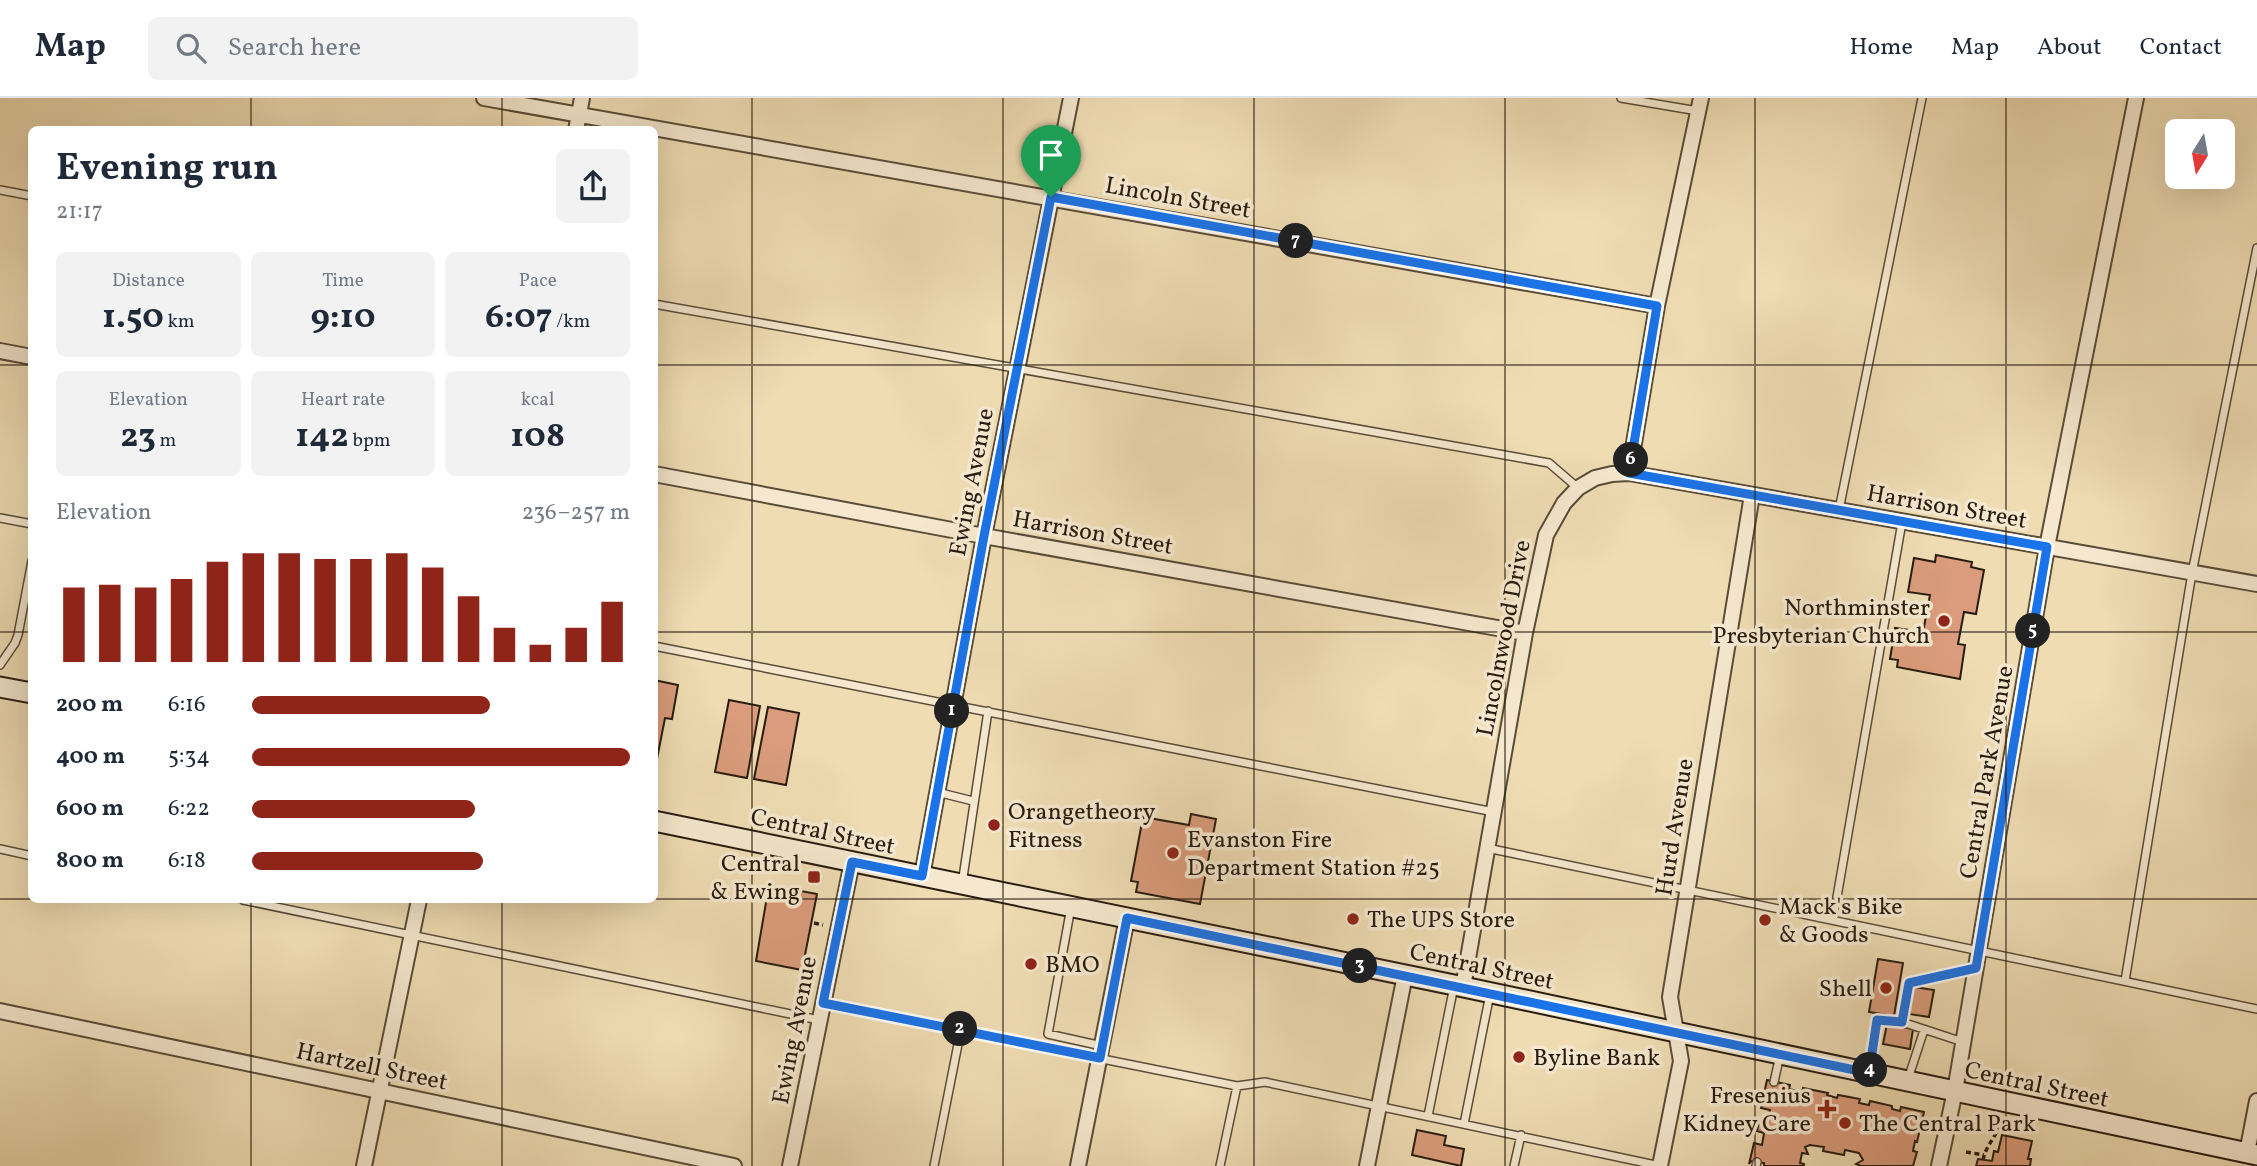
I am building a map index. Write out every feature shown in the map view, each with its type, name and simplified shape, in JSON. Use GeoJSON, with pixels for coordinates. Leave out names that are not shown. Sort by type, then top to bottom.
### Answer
{"type":"FeatureCollection","features":[{"type":"Feature","properties":{"kind":"main road"},"geometry":{"type":"LineString","coordinates":[[0,687],[28,693]]}},
{"type":"Feature","properties":{"kind":"main road","name":"Central Street"},"geometry":{"type":"LineString","coordinates":[[658,822],[1459,986],[2252,1154]]}},
{"type":"Feature","properties":{"kind":"street","name":"Lincoln Street"},"geometry":{"type":"LineString","coordinates":[[484,98],[602,126]]}},
{"type":"Feature","properties":{"kind":"street"},"geometry":{"type":"LineString","coordinates":[[577,122],[582,98]]}},
{"type":"Feature","properties":{"kind":"street","name":"Ewing Avenue"},"geometry":{"type":"LineString","coordinates":[[922,876],[984,536],[1070,98]]}},
{"type":"Feature","properties":{"kind":"street","name":"Central Park Avenue"},"geometry":{"type":"LineString","coordinates":[[1939,1166],[1955,1091],[2047,547],[2136,98]]}},
{"type":"Feature","properties":{"kind":"street"},"geometry":{"type":"LineString","coordinates":[[1577,488],[1595,478],[1629,473],[1657,306],[1699,105]]}},
{"type":"Feature","properties":{"kind":"street","name":"Lincoln Street"},"geometry":{"type":"LineString","coordinates":[[658,135],[1051,197],[1657,306]]}},
{"type":"Feature","properties":{"kind":"street"},"geometry":{"type":"LineString","coordinates":[[0,351],[28,356]]}},
{"type":"Feature","properties":{"kind":"street","name":"Harrison Street"},"geometry":{"type":"LineString","coordinates":[[1629,473],[2257,584]]}},
{"type":"Feature","properties":{"kind":"street","name":"Harrison Street"},"geometry":{"type":"LineString","coordinates":[[658,475],[1525,633]]}},
{"type":"Feature","properties":{"kind":"street","name":"Lincolnwood Drive"},"geometry":{"type":"LineString","coordinates":[[1459,986],[1546,535],[1558,512],[1577,488]]}},
{"type":"Feature","properties":{"kind":"street","name":"Hurd Avenue"},"geometry":{"type":"LineString","coordinates":[[1660,1166],[1681,1061],[1670,997],[1752,495]]}},
{"type":"Feature","properties":{"kind":"street","name":"Ewing Avenue"},"geometry":{"type":"LineString","coordinates":[[790,1166],[852,862]]}},
{"type":"Feature","properties":{"kind":"street"},"geometry":{"type":"LineString","coordinates":[[364,1166],[418,903]]}},
{"type":"Feature","properties":{"kind":"street"},"geometry":{"type":"LineString","coordinates":[[1078,1166],[1127,918]]}},
{"type":"Feature","properties":{"kind":"street"},"geometry":{"type":"LineString","coordinates":[[1367,1166],[1405,975]]}},
{"type":"Feature","properties":{"kind":"street","name":"Hartzell Street"},"geometry":{"type":"LineString","coordinates":[[0,1011],[734,1166]]}},
{"type":"Feature","properties":{"kind":"street"},"geometry":{"type":"LineString","coordinates":[[2252,1154],[2257,1101]]}},
{"type":"Feature","properties":{"kind":"lane"},"geometry":{"type":"LineString","coordinates":[[1621,98],[1699,105]]}},
{"type":"Feature","properties":{"kind":"lane"},"geometry":{"type":"LineString","coordinates":[[1839,510],[1922,98]]}},
{"type":"Feature","properties":{"kind":"lane"},"geometry":{"type":"LineString","coordinates":[[0,190],[28,195]]}},
{"type":"Feature","properties":{"kind":"lane"},"geometry":{"type":"LineString","coordinates":[[2125,981],[2192,573],[2257,248]]}},
{"type":"Feature","properties":{"kind":"lane"},"geometry":{"type":"LineString","coordinates":[[658,305],[1549,463],[1577,488]]}},
{"type":"Feature","properties":{"kind":"lane"},"geometry":{"type":"LineString","coordinates":[[0,517],[28,523]]}},
{"type":"Feature","properties":{"kind":"lane"},"geometry":{"type":"LineString","coordinates":[[1833,920],[1902,522]]}},
{"type":"Feature","properties":{"kind":"lane"},"geometry":{"type":"LineString","coordinates":[[0,665],[18,635],[28,582]]}},
{"type":"Feature","properties":{"kind":"lane"},"geometry":{"type":"LineString","coordinates":[[658,647],[1494,812]]}},
{"type":"Feature","properties":{"kind":"lane"},"geometry":{"type":"LineString","coordinates":[[961,884],[988,711]]}},
{"type":"Feature","properties":{"kind":"lane"},"geometry":{"type":"LineString","coordinates":[[937,792],[973,801]]}},
{"type":"Feature","properties":{"kind":"lane"},"geometry":{"type":"LineString","coordinates":[[1487,848],[2257,1009]]}},
{"type":"Feature","properties":{"kind":"lane"},"geometry":{"type":"LineString","coordinates":[[0,849],[28,855]]}},
{"type":"Feature","properties":{"kind":"lane"},"geometry":{"type":"LineString","coordinates":[[258,903],[820,1020]]}},
{"type":"Feature","properties":{"kind":"lane"},"geometry":{"type":"LineString","coordinates":[[1071,907],[1048,1034],[1101,1052]]}},
{"type":"Feature","properties":{"kind":"lane"},"geometry":{"type":"LineString","coordinates":[[1902,1022],[1909,983],[1976,968]]}},
{"type":"Feature","properties":{"kind":"lane"},"geometry":{"type":"LineString","coordinates":[[1428,1116],[1459,986]]}},
{"type":"Feature","properties":{"kind":"lane"},"geometry":{"type":"LineString","coordinates":[[1464,1124],[1490,993]]}},
{"type":"Feature","properties":{"kind":"lane"},"geometry":{"type":"LineString","coordinates":[[823,1003],[1101,1052],[1237,1086],[1265,1082],[1660,1166]]}},
{"type":"Feature","properties":{"kind":"lane"},"geometry":{"type":"LineString","coordinates":[[1869,1073],[1877,1020],[1902,1022],[1963,1042]]}},
{"type":"Feature","properties":{"kind":"lane"},"geometry":{"type":"LineString","coordinates":[[934,1166],[961,1029]]}},
{"type":"Feature","properties":{"kind":"lane"},"geometry":{"type":"LineString","coordinates":[[1907,1081],[1924,1030]]}},
{"type":"Feature","properties":{"kind":"lane"},"geometry":{"type":"LineString","coordinates":[[1774,1082],[1780,1054]]}},
{"type":"Feature","properties":{"kind":"lane"},"geometry":{"type":"LineString","coordinates":[[1220,1166],[1237,1086]]}},
{"type":"Feature","properties":{"kind":"lane"},"geometry":{"type":"LineString","coordinates":[[1514,1166],[1521,1135]]}},
{"type":"Feature","properties":{"kind":"path"},"geometry":{"type":"LineString","coordinates":[[814,923],[825,926]]}},
{"type":"Feature","properties":{"kind":"path"},"geometry":{"type":"LineString","coordinates":[[1966,1152],[1984,1157],[1986,1147],[1999,1126]]}},
{"type":"Feature","properties":{"kind":"building","name":"Northminster Presbyterian Church"},"geometry":{"type":"Polygon","coordinates":[[[1936,555],[1972,562],[1971,567],[1984,570],[1976,614],[1964,612],[1958,644],[1965,645],[1960,679],[1897,667],[1898,660],[1890,659],[1895,628],[1923,632],[1930,595],[1908,592],[1914,558],[1935,562],[1936,555]]]}},
{"type":"Feature","properties":{"kind":"building"},"geometry":{"type":"Polygon","coordinates":[[[658,681],[678,685],[672,719],[665,718],[658,754],[658,681]]]}},
{"type":"Feature","properties":{"kind":"building"},"geometry":{"type":"Polygon","coordinates":[[[729,700],[760,706],[747,778],[715,772],[729,700]]]}},
{"type":"Feature","properties":{"kind":"building"},"geometry":{"type":"Polygon","coordinates":[[[768,707],[799,713],[786,785],[754,779],[768,707]]]}},
{"type":"Feature","properties":{"kind":"building","name":"Evanston Fire Department Station #25"},"geometry":{"type":"Polygon","coordinates":[[[1191,814],[1216,819],[1200,904],[1136,892],[1138,882],[1131,881],[1143,817],[1189,825],[1191,814]]]}},
{"type":"Feature","properties":{"kind":"building"},"geometry":{"type":"Polygon","coordinates":[[[769,885],[817,894],[802,970],[756,961],[769,885]]]}},
{"type":"Feature","properties":{"kind":"building","name":"Shell"},"geometry":{"type":"Polygon","coordinates":[[[1878,959],[1903,963],[1894,1016],[1869,1012],[1878,959]]]}},
{"type":"Feature","properties":{"kind":"building"},"geometry":{"type":"Polygon","coordinates":[[[1914,987],[1934,990],[1929,1017],[1909,1014],[1914,987]]]}},
{"type":"Feature","properties":{"kind":"building"},"geometry":{"type":"Polygon","coordinates":[[[1887,1024],[1913,1029],[1910,1049],[1883,1044],[1887,1024]]]}},
{"type":"Feature","properties":{"kind":"building","name":"The Central Park"},"geometry":{"type":"Polygon","coordinates":[[[1767,1080],[1790,1085],[1789,1089],[1802,1092],[1803,1088],[1828,1093],[1827,1095],[1837,1098],[1838,1095],[1860,1099],[1859,1103],[1869,1105],[1870,1101],[1892,1106],[1892,1109],[1900,1111],[1901,1107],[1924,1112],[1917,1142],[1915,1141],[1913,1151],[1917,1152],[1913,1166],[1861,1166],[1856,1164],[1863,1160],[1859,1153],[1845,1150],[1844,1155],[1810,1145],[1805,1147],[1808,1154],[1802,1153],[1800,1163],[1804,1166],[1764,1166],[1764,1163],[1751,1161],[1749,1164],[1754,1143],[1762,1145],[1764,1133],[1757,1131],[1759,1122],[1767,1124],[1770,1110],[1761,1108],[1767,1080]]]}},
{"type":"Feature","properties":{"kind":"building"},"geometry":{"type":"Polygon","coordinates":[[[1417,1130],[1446,1136],[1444,1145],[1464,1149],[1461,1166],[1412,1155],[1417,1130]]]}},
{"type":"Feature","properties":{"kind":"building"},"geometry":{"type":"Polygon","coordinates":[[[2002,1135],[2032,1141],[2028,1159],[2031,1159],[2030,1166],[1976,1166],[1978,1159],[1992,1161],[1994,1151],[1998,1152],[2002,1135]]]}},
{"type":"Feature","properties":{"kind":"place","name":"Northminster Presbyterian Church"},"geometry":{"type":"Point","coordinates":[1944,621]}},
{"type":"Feature","properties":{"kind":"place","name":"Orangetheory Fitness"},"geometry":{"type":"Point","coordinates":[994,825]}},
{"type":"Feature","properties":{"kind":"place","name":"Evanston Fire Department Station #25"},"geometry":{"type":"Point","coordinates":[1173,853]}},
{"type":"Feature","properties":{"kind":"place","name":"Central & Ewing"},"geometry":{"type":"Point","coordinates":[814,877]}},
{"type":"Feature","properties":{"kind":"place","name":"The UPS Store"},"geometry":{"type":"Point","coordinates":[1353,919]}},
{"type":"Feature","properties":{"kind":"place","name":"Mack's Bike & Goods"},"geometry":{"type":"Point","coordinates":[1765,920]}},
{"type":"Feature","properties":{"kind":"place","name":"BMO"},"geometry":{"type":"Point","coordinates":[1031,964]}},
{"type":"Feature","properties":{"kind":"place","name":"Shell"},"geometry":{"type":"Point","coordinates":[1886,988]}},
{"type":"Feature","properties":{"kind":"place","name":"Byline Bank"},"geometry":{"type":"Point","coordinates":[1519,1057]}},
{"type":"Feature","properties":{"kind":"place","name":"Fresenius Kidney Care"},"geometry":{"type":"Point","coordinates":[1827,1109]}},
{"type":"Feature","properties":{"kind":"place","name":"The Central Park"},"geometry":{"type":"Point","coordinates":[1845,1123]}},
{"type":"Feature","properties":{"kind":"route"},"geometry":{"type":"LineString","coordinates":[[1051,197],[1657,306],[1629,473],[2047,547],[1976,968],[1909,983],[1902,1022],[1877,1020],[1869,1073],[1127,918],[1100,1058],[823,1003],[852,862],[922,876],[984,536],[1051,197]]}}]}
